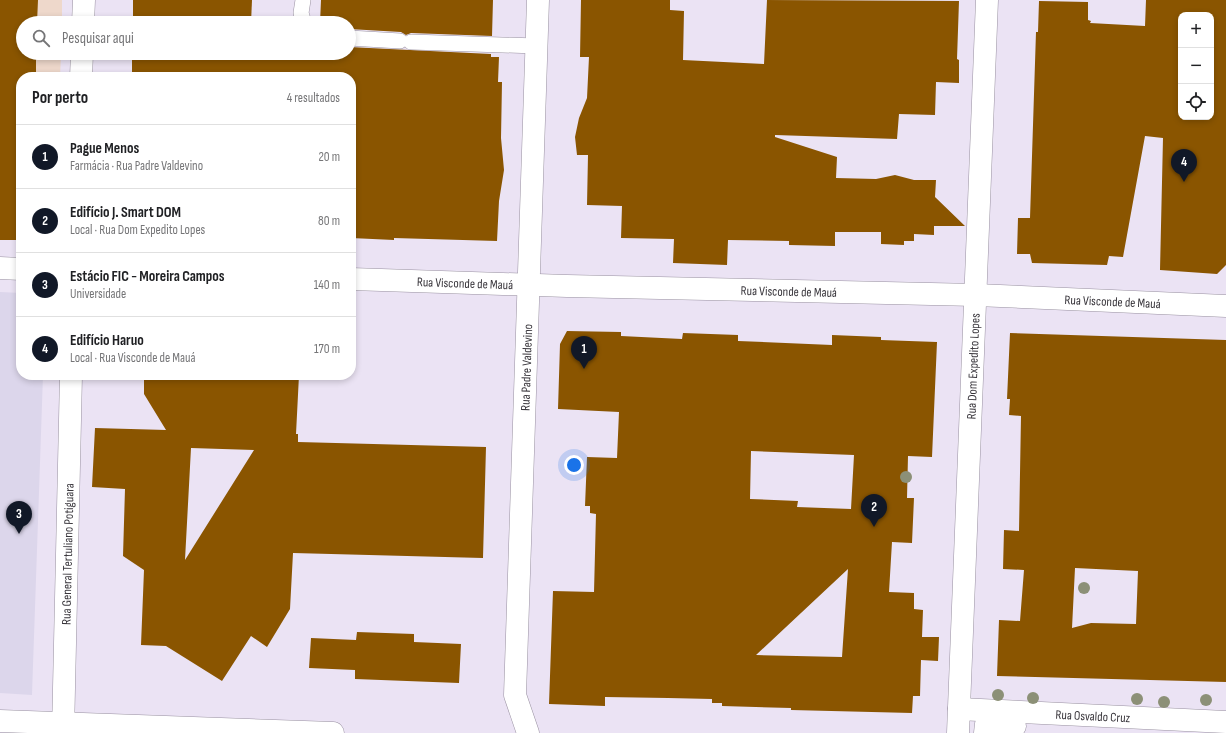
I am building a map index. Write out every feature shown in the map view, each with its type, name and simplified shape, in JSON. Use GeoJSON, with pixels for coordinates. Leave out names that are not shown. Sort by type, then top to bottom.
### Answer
{"type":"FeatureCollection","features":[{"type":"Feature","properties":{"kind":"street"},"geometry":{"type":"LineString","coordinates":[[83,16],[84,0]]}},
{"type":"Feature","properties":{"kind":"street","name":"Rua Padre Valdevino"},"geometry":{"type":"LineString","coordinates":[[528,733],[515,695],[538,0]]}},
{"type":"Feature","properties":{"kind":"street","name":"Rua Dom Expedito Lopes"},"geometry":{"type":"LineString","coordinates":[[958,733],[976,295],[986,0]]}},
{"type":"Feature","properties":{"kind":"street"},"geometry":{"type":"LineString","coordinates":[[81,72],[82,60]]}},
{"type":"Feature","properties":{"kind":"street"},"geometry":{"type":"LineString","coordinates":[[0,268],[16,269]]}},
{"type":"Feature","properties":{"kind":"street","name":"Rua Visconde de Mauá"},"geometry":{"type":"LineString","coordinates":[[356,279],[976,295],[1226,306]]}},
{"type":"Feature","properties":{"kind":"street","name":"Rua General Tertuliano Potiguara"},"geometry":{"type":"LineString","coordinates":[[63,729],[71,380]]}},
{"type":"Feature","properties":{"kind":"street","name":"Rua Osvaldo Cruz"},"geometry":{"type":"LineString","coordinates":[[959,709],[1226,722]]}},
{"type":"Feature","properties":{"kind":"street"},"geometry":{"type":"LineString","coordinates":[[0,722],[63,729],[333,733]]}},
{"type":"Feature","properties":{"kind":"street"},"geometry":{"type":"LineString","coordinates":[[985,733],[986,724],[1114,730],[1117,733]]}},
{"type":"Feature","properties":{"kind":"lane"},"geometry":{"type":"LineString","coordinates":[[302,16],[303,0]]}},
{"type":"Feature","properties":{"kind":"lane"},"geometry":{"type":"LineString","coordinates":[[356,38],[536,46]]}},
{"type":"Feature","properties":{"kind":"shaded area"},"geometry":{"type":"Polygon","coordinates":[[[0,0],[62,0],[62,16],[16,16],[16,59],[0,0]]]}},
{"type":"Feature","properties":{"kind":"shaded area"},"geometry":{"type":"Polygon","coordinates":[[[16,60],[61,60],[60,72],[20,72],[16,60]]]}},
{"type":"Feature","properties":{"kind":"shaded area"},"geometry":{"type":"Polygon","coordinates":[[[0,292],[16,293],[16,380],[43,380],[32,695],[0,693],[0,292]]]}},
{"type":"Feature","properties":{"kind":"building"},"geometry":{"type":"Polygon","coordinates":[[[0,0],[38,0],[37,16],[16,16],[16,60],[36,60],[36,72],[16,72],[16,240],[0,240],[0,0]]]}},
{"type":"Feature","properties":{"kind":"building"},"geometry":{"type":"Polygon","coordinates":[[[133,0],[252,0],[251,16],[133,16],[133,0]]]}},
{"type":"Feature","properties":{"kind":"building"},"geometry":{"type":"Polygon","coordinates":[[[321,0],[493,0],[492,36],[411,33],[406,35],[401,32],[356,29],[356,16],[320,16],[321,0]]]}},
{"type":"Feature","properties":{"kind":"building"},"geometry":{"type":"Polygon","coordinates":[[[581,0],[670,0],[670,10],[684,11],[683,60],[764,64],[767,0],[959,1],[957,59],[959,60],[959,83],[936,82],[935,115],[899,114],[897,139],[775,135],[775,137],[837,157],[836,178],[876,179],[895,175],[914,180],[936,180],[935,197],[965,226],[934,226],[934,235],[914,234],[914,241],[904,241],[904,245],[881,244],[881,232],[835,232],[835,246],[789,245],[789,241],[728,240],[727,265],[673,263],[674,239],[621,238],[622,206],[587,205],[588,155],[577,155],[575,137],[579,118],[587,98],[589,57],[580,57],[581,0]]]}},
{"type":"Feature","properties":{"kind":"building"},"geometry":{"type":"Polygon","coordinates":[[[1146,0],[1226,0],[1226,265],[1217,274],[1160,270],[1163,138],[1145,136],[1123,257],[1109,256],[1107,265],[1032,263],[1030,254],[1017,254],[1018,218],[1030,218],[1036,32],[1038,32],[1039,1],[1088,2],[1088,20],[1091,21],[1090,23],[1145,26],[1146,0]]]}},
{"type":"Feature","properties":{"kind":"building"},"geometry":{"type":"Polygon","coordinates":[[[356,47],[491,54],[491,57],[499,57],[498,82],[502,82],[501,138],[504,170],[499,201],[497,241],[356,238],[356,72],[132,72],[132,60],[356,60],[356,47]]]}},
{"type":"Feature","properties":{"kind":"building"},"geometry":{"type":"Polygon","coordinates":[[[567,331],[621,332],[621,336],[682,339],[683,333],[738,335],[738,341],[832,345],[832,335],[881,337],[881,340],[937,342],[932,457],[908,456],[907,498],[914,498],[912,543],[892,542],[889,592],[914,593],[914,609],[923,610],[922,637],[939,637],[938,661],[921,660],[920,696],[913,696],[912,713],[791,710],[791,708],[722,706],[722,703],[712,703],[712,699],[605,697],[605,706],[549,704],[553,591],[594,592],[596,514],[590,513],[590,506],[585,506],[587,457],[617,458],[619,412],[558,409],[560,344],[567,331]],[[751,451],[750,499],[798,501],[797,507],[851,509],[854,455],[751,451]],[[848,569],[756,655],[842,657],[848,569]]]}},
{"type":"Feature","properties":{"kind":"building"},"geometry":{"type":"Polygon","coordinates":[[[1010,333],[1226,340],[1226,682],[997,676],[999,620],[1020,621],[1024,570],[1003,569],[1004,530],[1019,531],[1021,416],[1009,415],[1010,399],[1007,399],[1010,333]],[[1075,568],[1072,628],[1091,623],[1136,624],[1138,571],[1075,568]]]}},
{"type":"Feature","properties":{"kind":"building"},"geometry":{"type":"Polygon","coordinates":[[[144,380],[299,380],[296,434],[298,434],[298,442],[486,447],[483,558],[293,553],[290,609],[267,647],[251,636],[222,681],[166,646],[141,645],[144,570],[123,556],[125,489],[92,487],[95,428],[166,430],[144,394],[144,380]],[[191,448],[185,560],[254,450],[191,448]]]}},
{"type":"Feature","properties":{"kind":"building"},"geometry":{"type":"Polygon","coordinates":[[[357,632],[414,634],[414,642],[461,644],[459,683],[355,679],[355,670],[309,668],[311,638],[356,640],[357,632]]]}},
{"type":"Feature","properties":{"kind":"place","name":"Edifício Haruo"},"geometry":{"type":"Point","coordinates":[1184,182]}},
{"type":"Feature","properties":{"kind":"place","name":"Pague Menos"},"geometry":{"type":"Point","coordinates":[584,369]}},
{"type":"Feature","properties":{"kind":"place","name":"Edifício J. Smart DOM"},"geometry":{"type":"Point","coordinates":[874,527]}},
{"type":"Feature","properties":{"kind":"place","name":"Estácio FIC - Moreira Campos"},"geometry":{"type":"Point","coordinates":[19,534]}}]}
